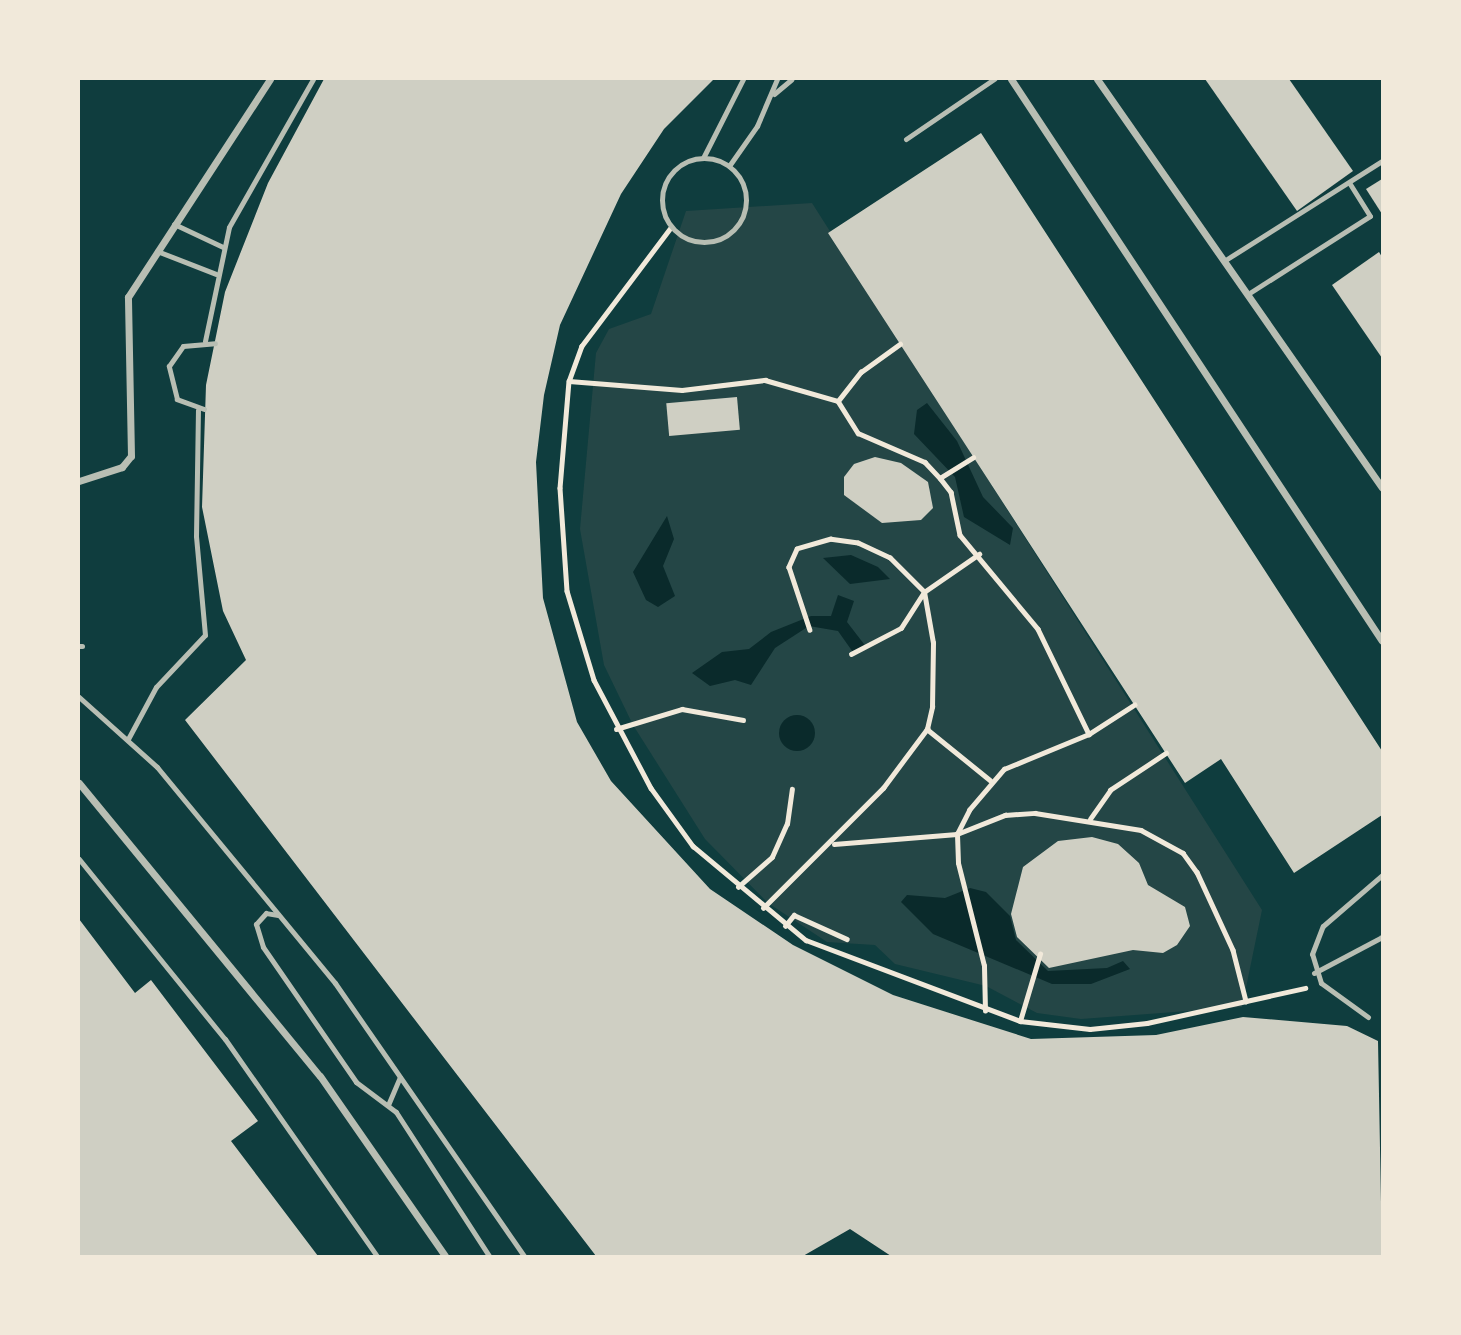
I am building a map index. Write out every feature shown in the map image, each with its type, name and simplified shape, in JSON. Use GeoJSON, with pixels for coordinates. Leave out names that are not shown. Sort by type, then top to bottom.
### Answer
{"type":"FeatureCollection","features":[{"type":"Feature","properties":{"kind":"street"},"geometry":{"type":"LineString","coordinates":[[79,481],[122,467],[131,456],[124,311],[156,251],[270,79]]}},
{"type":"Feature","properties":{"kind":"street"},"geometry":{"type":"LineString","coordinates":[[1011,79],[1382,641]]}},
{"type":"Feature","properties":{"kind":"street"},"geometry":{"type":"LineString","coordinates":[[1097,79],[1251,292],[1382,486]]}},
{"type":"Feature","properties":{"kind":"street"},"geometry":{"type":"LineString","coordinates":[[79,783],[320,1076],[445,1256]]}},
{"type":"Feature","properties":{"kind":"lane"},"geometry":{"type":"LineString","coordinates":[[205,341],[223,247],[313,79]]}},
{"type":"Feature","properties":{"kind":"lane"},"geometry":{"type":"LineString","coordinates":[[703,158],[729,166],[746,202],[736,229],[710,243],[682,237],[671,228],[662,203],[668,177],[703,158],[743,79]]}},
{"type":"Feature","properties":{"kind":"lane"},"geometry":{"type":"LineString","coordinates":[[774,94],[777,79]]}},
{"type":"Feature","properties":{"kind":"lane"},"geometry":{"type":"LineString","coordinates":[[729,166],[774,94],[792,79]]}},
{"type":"Feature","properties":{"kind":"lane"},"geometry":{"type":"LineString","coordinates":[[906,139],[994,79]]}},
{"type":"Feature","properties":{"kind":"lane"},"geometry":{"type":"LineString","coordinates":[[1227,259],[1350,184],[1382,161]]}},
{"type":"Feature","properties":{"kind":"lane"},"geometry":{"type":"LineString","coordinates":[[1251,292],[1370,216],[1350,184]]}},
{"type":"Feature","properties":{"kind":"lane"},"geometry":{"type":"LineString","coordinates":[[174,224],[223,247]]}},
{"type":"Feature","properties":{"kind":"lane"},"geometry":{"type":"LineString","coordinates":[[156,251],[216,274]]}},
{"type":"Feature","properties":{"kind":"lane"},"geometry":{"type":"LineString","coordinates":[[128,739],[156,687],[205,635],[196,536],[201,410],[170,389],[169,366],[183,346],[205,341],[215,343]]}},
{"type":"Feature","properties":{"kind":"lane"},"geometry":{"type":"LineString","coordinates":[[79,697],[128,739],[281,916],[400,1077],[524,1256]]}},
{"type":"Feature","properties":{"kind":"lane"},"geometry":{"type":"LineString","coordinates":[[79,859],[225,1039],[377,1256]]}},
{"type":"Feature","properties":{"kind":"lane"},"geometry":{"type":"LineString","coordinates":[[1368,1017],[1321,984],[1314,973],[1313,947],[1323,926],[1382,875]]}},
{"type":"Feature","properties":{"kind":"lane"},"geometry":{"type":"LineString","coordinates":[[281,916],[266,913],[256,923],[263,947],[356,1082],[388,1105],[489,1256]]}},
{"type":"Feature","properties":{"kind":"lane"},"geometry":{"type":"LineString","coordinates":[[1314,973],[1382,937]]}},
{"type":"Feature","properties":{"kind":"lane"},"geometry":{"type":"LineString","coordinates":[[388,1105],[400,1077]]}},
{"type":"Feature","properties":{"kind":"path"},"geometry":{"type":"LineString","coordinates":[[671,228],[595,324],[569,381],[560,488],[567,591],[616,729],[693,846],[763,908],[806,940],[985,1011],[1020,1021],[1090,1029],[1246,1002],[1321,984]]}},
{"type":"Feature","properties":{"kind":"path"},"geometry":{"type":"LineString","coordinates":[[838,401],[862,372],[900,344]]}},
{"type":"Feature","properties":{"kind":"path"},"geometry":{"type":"LineString","coordinates":[[569,381],[682,390],[765,380],[838,401],[858,433],[925,463],[951,492],[960,535],[979,554],[1038,629],[1089,734]]}},
{"type":"Feature","properties":{"kind":"path"},"geometry":{"type":"LineString","coordinates":[[940,478],[971,458]]}},
{"type":"Feature","properties":{"kind":"path"},"geometry":{"type":"LineString","coordinates":[[763,908],[833,844],[927,729],[934,674],[924,592],[890,558],[858,543],[811,541],[797,549],[789,567],[810,629]]}},
{"type":"Feature","properties":{"kind":"path"},"geometry":{"type":"LineString","coordinates":[[852,654],[901,628],[924,592],[979,554]]}},
{"type":"Feature","properties":{"kind":"path"},"geometry":{"type":"LineString","coordinates":[[985,1011],[984,966],[960,888],[957,834],[990,780],[1025,757],[1089,734],[1134,705]]}},
{"type":"Feature","properties":{"kind":"path"},"geometry":{"type":"LineString","coordinates":[[616,729],[682,709],[743,720]]}},
{"type":"Feature","properties":{"kind":"path"},"geometry":{"type":"LineString","coordinates":[[927,729],[990,780]]}},
{"type":"Feature","properties":{"kind":"path"},"geometry":{"type":"LineString","coordinates":[[1090,819],[1110,790],[1166,753]]}},
{"type":"Feature","properties":{"kind":"path"},"geometry":{"type":"LineString","coordinates":[[738,887],[772,857],[788,824],[792,789]]}},
{"type":"Feature","properties":{"kind":"path"},"geometry":{"type":"LineString","coordinates":[[833,844],[957,834],[1005,816],[1090,819],[1141,830],[1183,853],[1220,918],[1246,1002]]}},
{"type":"Feature","properties":{"kind":"path"},"geometry":{"type":"LineString","coordinates":[[785,926],[794,915],[847,939]]}},
{"type":"Feature","properties":{"kind":"path"},"geometry":{"type":"LineString","coordinates":[[1020,1021],[1040,954]]}},
{"type":"Feature","properties":{"kind":"shaded area"},"geometry":{"type":"Polygon","coordinates":[[[812,203],[1262,910],[1242,1007],[1081,1019],[1037,1013],[986,986],[895,964],[875,945],[827,942],[768,903],[705,839],[633,725],[604,665],[580,529],[596,353],[609,329],[651,314],[686,211],[812,203]]]}},
{"type":"Feature","properties":{"kind":"shaded area"},"geometry":{"type":"Polygon","coordinates":[[[927,403],[957,441],[983,497],[1013,528],[1010,545],[964,517],[955,477],[914,434],[917,410],[927,403]]]}},
{"type":"Feature","properties":{"kind":"shaded area"},"geometry":{"type":"Polygon","coordinates":[[[667,516],[674,539],[663,566],[675,596],[658,607],[646,600],[633,572],[667,516]]]}},
{"type":"Feature","properties":{"kind":"shaded area"},"geometry":{"type":"Polygon","coordinates":[[[851,555],[878,567],[890,579],[850,584],[823,558],[851,555]]]}},
{"type":"Feature","properties":{"kind":"shaded area"},"geometry":{"type":"Polygon","coordinates":[[[838,595],[854,601],[847,622],[867,648],[855,655],[838,631],[809,626],[775,648],[751,685],[735,680],[710,686],[692,673],[722,652],[749,649],[771,632],[811,616],[831,616],[838,595]]]}},
{"type":"Feature","properties":{"kind":"shaded area"},"geometry":{"type":"Polygon","coordinates":[[[797,715],[809,721],[815,733],[809,745],[797,751],[785,745],[779,733],[785,721],[797,715]]]}},
{"type":"Feature","properties":{"kind":"shaded area"},"geometry":{"type":"Polygon","coordinates":[[[970,888],[986,892],[1010,916],[1016,940],[1048,971],[1107,968],[1123,961],[1130,969],[1091,984],[1052,984],[933,934],[901,902],[907,895],[945,898],[970,888]]]}},
{"type":"Feature","properties":{"kind":"building"},"geometry":{"type":"Polygon","coordinates":[[[324,79],[714,79],[664,129],[621,194],[560,325],[544,395],[536,462],[543,598],[577,722],[611,781],[710,889],[793,945],[893,995],[1031,1039],[1156,1035],[1243,1017],[1347,1026],[1378,1041],[1382,1256],[891,1256],[850,1229],[803,1256],[596,1256],[185,720],[246,660],[223,611],[202,507],[206,385],[225,292],[268,183],[324,79]]]}},
{"type":"Feature","properties":{"kind":"building"},"geometry":{"type":"Polygon","coordinates":[[[1205,79],[1289,79],[1353,171],[1297,211],[1205,79]]]}},
{"type":"Feature","properties":{"kind":"building"},"geometry":{"type":"Polygon","coordinates":[[[981,133],[1382,751],[1382,815],[1294,873],[1221,759],[1185,783],[828,233],[981,133]]]}},
{"type":"Feature","properties":{"kind":"building"},"geometry":{"type":"Polygon","coordinates":[[[1382,179],[1382,214],[1366,189],[1382,179]]]}},
{"type":"Feature","properties":{"kind":"building"},"geometry":{"type":"Polygon","coordinates":[[[1379,252],[1382,257],[1382,358],[1332,285],[1379,252]]]}},
{"type":"Feature","properties":{"kind":"building"},"geometry":{"type":"Polygon","coordinates":[[[737,397],[740,430],[669,436],[666,403],[737,397]]]}},
{"type":"Feature","properties":{"kind":"building"},"geometry":{"type":"Polygon","coordinates":[[[875,457],[901,463],[928,482],[933,508],[921,520],[882,523],[844,495],[844,477],[854,464],[875,457]]]}},
{"type":"Feature","properties":{"kind":"building"},"geometry":{"type":"Polygon","coordinates":[[[1092,837],[1118,844],[1139,863],[1148,885],[1185,907],[1190,926],[1177,945],[1163,953],[1133,950],[1049,968],[1017,937],[1011,914],[1023,867],[1058,841],[1092,837]]]}},
{"type":"Feature","properties":{"kind":"building"},"geometry":{"type":"Polygon","coordinates":[[[79,919],[135,993],[151,980],[258,1121],[231,1141],[318,1256],[79,1256],[79,919]]]}}]}
